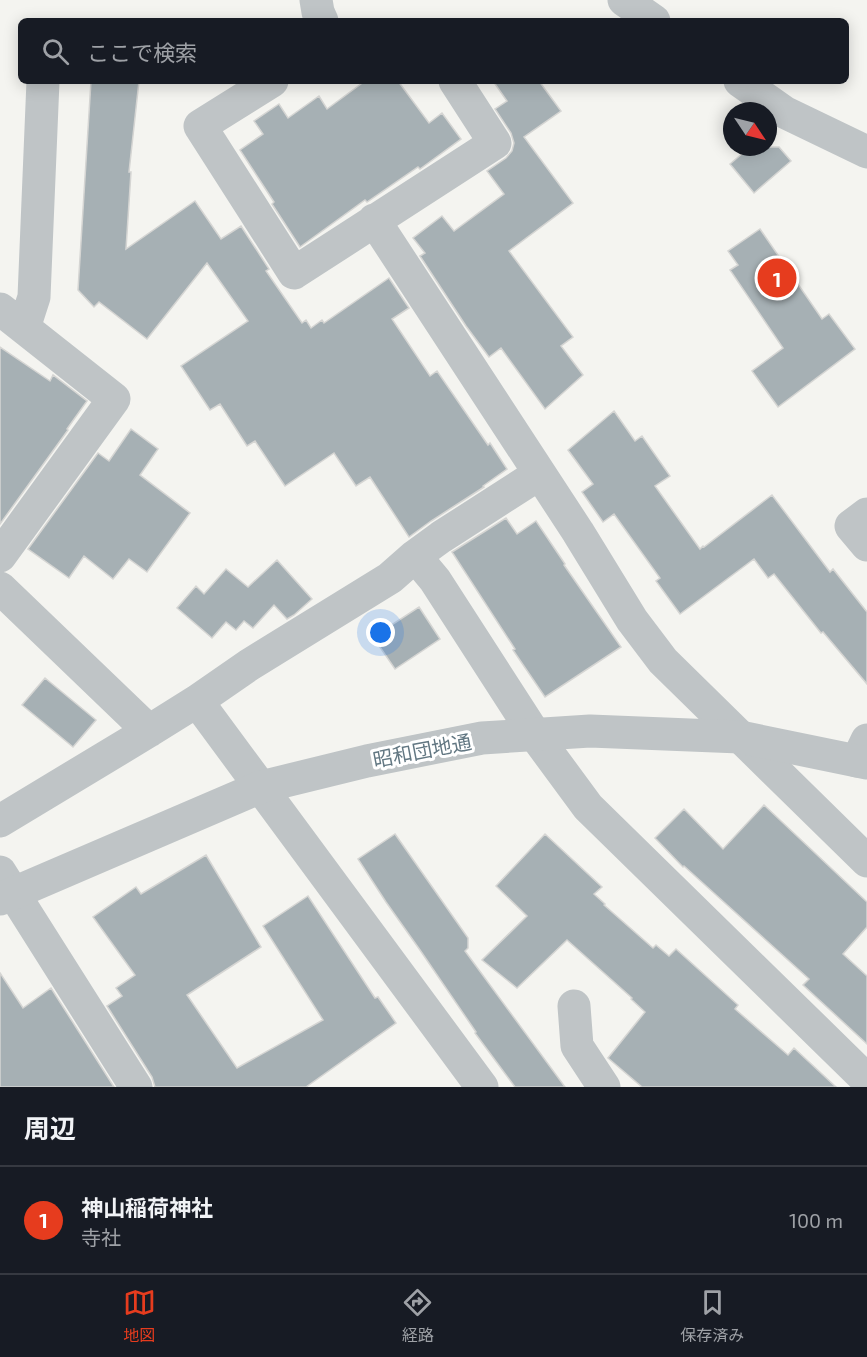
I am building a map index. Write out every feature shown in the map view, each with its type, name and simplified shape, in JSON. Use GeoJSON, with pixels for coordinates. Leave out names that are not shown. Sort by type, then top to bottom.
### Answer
{"type":"FeatureCollection","features":[{"type":"Feature","properties":{"kind":"street"},"geometry":{"type":"LineString","coordinates":[[316,0],[321,18]]}},
{"type":"Feature","properties":{"kind":"street"},"geometry":{"type":"LineString","coordinates":[[624,0],[650,18]]}},
{"type":"Feature","properties":{"kind":"street"},"geometry":{"type":"LineString","coordinates":[[0,556],[114,399],[12,318],[34,297],[43,84]]}},
{"type":"Feature","properties":{"kind":"street"},"geometry":{"type":"LineString","coordinates":[[267,84],[200,126],[294,273],[495,143],[457,84]]}},
{"type":"Feature","properties":{"kind":"street"},"geometry":{"type":"LineString","coordinates":[[744,84],[784,112],[867,152]]}},
{"type":"Feature","properties":{"kind":"street"},"geometry":{"type":"LineString","coordinates":[[374,220],[578,532],[632,620],[663,661],[867,861]]}},
{"type":"Feature","properties":{"kind":"street"},"geometry":{"type":"LineString","coordinates":[[0,821],[149,731],[249,665],[390,578],[441,537],[539,474]]}},
{"type":"Feature","properties":{"kind":"street"},"geometry":{"type":"LineString","coordinates":[[867,514],[851,526],[867,545]]}},
{"type":"Feature","properties":{"kind":"street"},"geometry":{"type":"LineString","coordinates":[[415,556],[435,580],[535,735],[588,807],[867,1080]]}},
{"type":"Feature","properties":{"kind":"street"},"geometry":{"type":"LineString","coordinates":[[0,588],[149,731]]}},
{"type":"Feature","properties":{"kind":"street"},"geometry":{"type":"LineString","coordinates":[[197,701],[482,1087]]}},
{"type":"Feature","properties":{"kind":"street","name":"昭和団地通"},"geometry":{"type":"LineString","coordinates":[[4,888],[261,787],[367,760],[482,738],[590,731],[740,737],[864,754]]}},
{"type":"Feature","properties":{"kind":"street"},"geometry":{"type":"LineString","coordinates":[[4,888],[136,1087]]}},
{"type":"Feature","properties":{"kind":"street"},"geometry":{"type":"LineString","coordinates":[[574,1006],[577,1046],[604,1087]]}},
{"type":"Feature","properties":{"kind":"building"},"geometry":{"type":"Polygon","coordinates":[[[91,84],[139,84],[129,172],[131,172],[126,249],[195,201],[221,239],[241,226],[269,269],[266,271],[302,323],[306,320],[311,328],[322,320],[324,323],[389,278],[409,308],[392,319],[430,376],[437,371],[507,469],[409,537],[370,477],[356,486],[334,453],[285,486],[255,441],[247,446],[220,404],[210,410],[181,366],[248,321],[207,263],[147,339],[99,302],[94,307],[78,290],[91,84]]]}},
{"type":"Feature","properties":{"kind":"building"},"geometry":{"type":"Polygon","coordinates":[[[361,84],[400,84],[429,123],[442,113],[461,139],[420,169],[418,167],[367,202],[365,200],[300,247],[240,150],[263,134],[254,121],[279,104],[288,118],[319,96],[327,109],[361,84]]]}},
{"type":"Feature","properties":{"kind":"building"},"geometry":{"type":"Polygon","coordinates":[[[495,84],[541,84],[561,111],[524,137],[573,203],[509,251],[573,337],[561,346],[583,375],[545,409],[501,348],[489,357],[420,256],[425,253],[413,238],[442,216],[454,231],[504,194],[487,171],[512,151],[514,143],[511,133],[495,109],[507,101],[495,84]]]}},
{"type":"Feature","properties":{"kind":"building"},"geometry":{"type":"Polygon","coordinates":[[[777,147],[791,161],[754,193],[730,164],[739,156],[777,156],[777,147]]]}},
{"type":"Feature","properties":{"kind":"building"},"geometry":{"type":"Polygon","coordinates":[[[760,229],[822,319],[829,314],[855,349],[778,407],[752,371],[783,348],[730,270],[738,265],[728,251],[760,229]]]}},
{"type":"Feature","properties":{"kind":"building"},"geometry":{"type":"Polygon","coordinates":[[[0,347],[50,381],[53,375],[87,401],[0,524],[0,347]]]}},
{"type":"Feature","properties":{"kind":"building"},"geometry":{"type":"Polygon","coordinates":[[[614,411],[635,441],[642,436],[670,476],[655,486],[700,549],[772,495],[830,572],[833,569],[867,612],[867,684],[823,632],[821,633],[774,574],[768,578],[754,559],[680,614],[656,581],[660,578],[614,514],[603,522],[582,492],[593,484],[568,450],[614,411]]]}},
{"type":"Feature","properties":{"kind":"building"},"geometry":{"type":"Polygon","coordinates":[[[131,429],[158,449],[140,475],[190,513],[147,572],[129,559],[113,579],[84,556],[69,578],[28,549],[98,453],[109,461],[131,429]]]}},
{"type":"Feature","properties":{"kind":"building"},"geometry":{"type":"Polygon","coordinates":[[[506,518],[517,534],[536,521],[621,647],[545,697],[452,552],[506,518]]]}},
{"type":"Feature","properties":{"kind":"building"},"geometry":{"type":"Polygon","coordinates":[[[277,560],[312,599],[287,619],[274,605],[253,628],[244,621],[236,630],[226,622],[212,638],[177,608],[196,586],[204,594],[226,569],[248,587],[277,560]]]}},
{"type":"Feature","properties":{"kind":"building"},"geometry":{"type":"Polygon","coordinates":[[[419,607],[440,639],[395,669],[373,637],[419,607]]]}},
{"type":"Feature","properties":{"kind":"building"},"geometry":{"type":"Polygon","coordinates":[[[45,678],[96,720],[73,747],[22,705],[45,678]]]}},
{"type":"Feature","properties":{"kind":"building"},"geometry":{"type":"Polygon","coordinates":[[[764,805],[867,902],[867,927],[843,954],[867,976],[867,1044],[803,985],[809,979],[683,867],[655,838],[684,809],[723,849],[764,805]]]}},
{"type":"Feature","properties":{"kind":"building"},"geometry":{"type":"Polygon","coordinates":[[[395,834],[468,938],[468,948],[465,951],[565,1087],[515,1087],[475,1033],[386,902],[358,859],[395,834]]]}},
{"type":"Feature","properties":{"kind":"building"},"geometry":{"type":"Polygon","coordinates":[[[545,834],[602,887],[594,894],[604,905],[653,948],[656,945],[669,956],[676,949],[738,1005],[735,1009],[788,1055],[794,1048],[836,1087],[642,1087],[608,1058],[645,1012],[567,940],[517,988],[482,960],[527,916],[496,886],[545,834]]]}},
{"type":"Feature","properties":{"kind":"building"},"geometry":{"type":"Polygon","coordinates":[[[206,855],[261,947],[187,995],[237,1068],[323,1020],[263,926],[308,896],[375,998],[378,997],[396,1023],[306,1087],[155,1087],[152,1077],[107,1006],[122,996],[116,988],[135,975],[93,917],[136,887],[141,894],[206,855]]]}},
{"type":"Feature","properties":{"kind":"building"},"geometry":{"type":"Polygon","coordinates":[[[0,973],[23,1008],[51,988],[114,1087],[0,1087],[0,973]]]}},
{"type":"Feature","properties":{"kind":"place","name":"神山稲荷神社"},"geometry":{"type":"Point","coordinates":[777,278]}}]}
